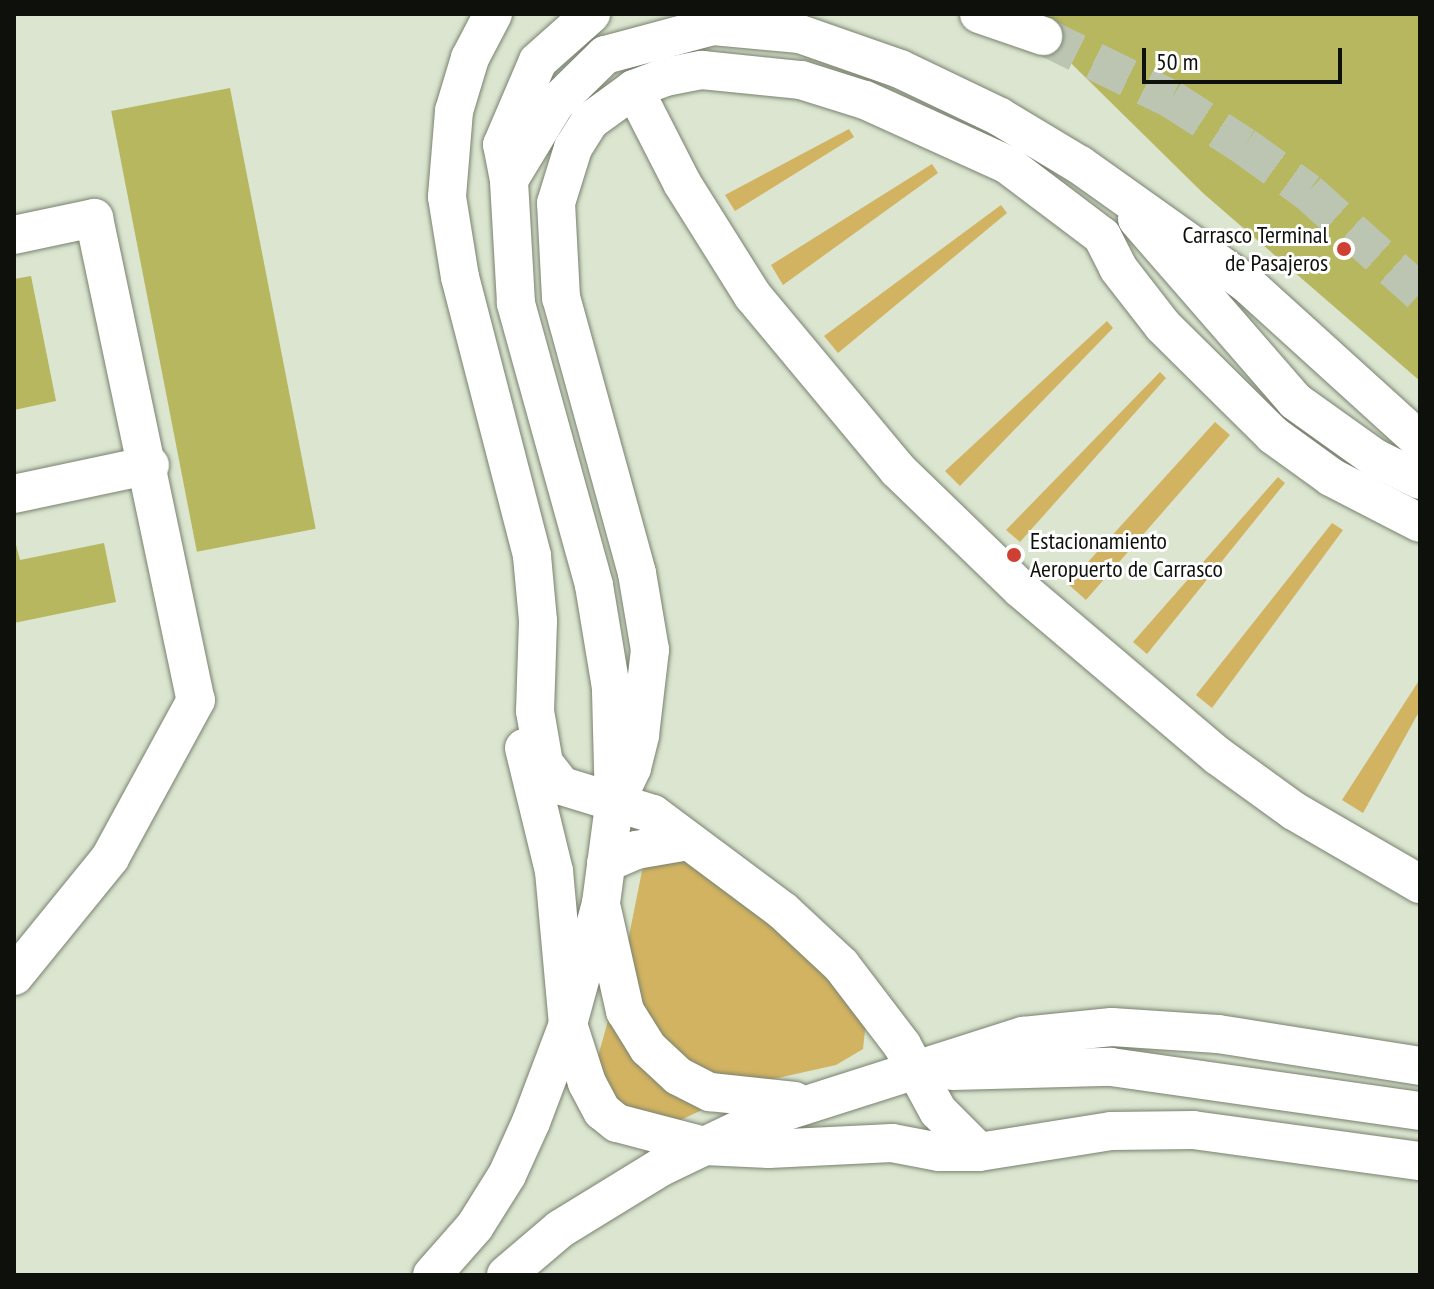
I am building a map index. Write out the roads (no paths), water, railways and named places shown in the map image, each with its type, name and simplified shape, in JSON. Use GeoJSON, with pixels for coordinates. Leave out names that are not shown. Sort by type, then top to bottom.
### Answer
{"type":"FeatureCollection","features":[{"type":"Feature","properties":{"kind":"lane"},"geometry":{"type":"LineString","coordinates":[[493,14],[470,58],[454,111],[447,197],[460,277],[532,556],[538,621],[535,711],[524,746],[554,871],[568,1024],[602,1111],[630,1128],[704,1146],[769,1149],[841,1142],[979,1152],[1074,1135],[1162,1129],[1223,1132],[1420,1161]]}},
{"type":"Feature","properties":{"kind":"lane"},"geometry":{"type":"LineString","coordinates":[[432,1275],[475,1226],[507,1175],[568,1024],[601,903],[614,806],[611,688],[594,585],[516,303],[509,180],[502,145],[517,102],[538,61],[591,14]]}},
{"type":"Feature","properties":{"kind":"lane"},"geometry":{"type":"LineString","coordinates":[[979,14],[1043,36]]}},
{"type":"Feature","properties":{"kind":"lane"},"geometry":{"type":"LineString","coordinates":[[509,180],[555,104],[605,55],[713,26],[800,34],[900,69],[1000,117],[1108,184],[1246,283],[1420,441]]}},
{"type":"Feature","properties":{"kind":"lane"},"geometry":{"type":"LineString","coordinates":[[614,806],[632,768],[640,735],[650,650],[637,573],[561,298],[556,203],[573,148],[590,121],[634,89],[702,70],[801,80],[879,106],[1008,165],[1102,236],[1118,268],[1163,326],[1273,435],[1331,477],[1420,523]]}},
{"type":"Feature","properties":{"kind":"lane"},"geometry":{"type":"LineString","coordinates":[[634,89],[682,183],[753,296],[898,470],[1021,589],[1218,756],[1294,811],[1420,884]]}},
{"type":"Feature","properties":{"kind":"lane"},"geometry":{"type":"LineString","coordinates":[[1108,184],[1295,401],[1375,458],[1420,480]]}},
{"type":"Feature","properties":{"kind":"lane"},"geometry":{"type":"LineString","coordinates":[[14,235],[94,218],[150,465],[196,700],[110,858],[14,976]]}},
{"type":"Feature","properties":{"kind":"lane"},"geometry":{"type":"LineString","coordinates":[[14,494],[150,465]]}},
{"type":"Feature","properties":{"kind":"lane"},"geometry":{"type":"LineString","coordinates":[[535,711],[551,776],[562,786],[614,806],[653,814],[782,910],[841,965],[882,1016],[914,1073],[956,1134],[979,1152]]}},
{"type":"Feature","properties":{"kind":"lane"},"geometry":{"type":"LineString","coordinates":[[606,863],[636,850],[688,841]]}},
{"type":"Feature","properties":{"kind":"lane"},"geometry":{"type":"LineString","coordinates":[[601,903],[625,1011],[648,1048],[678,1076],[710,1092],[833,1096],[880,1044],[882,1016]]}},
{"type":"Feature","properties":{"kind":"lane"},"geometry":{"type":"LineString","coordinates":[[506,1275],[560,1229],[704,1146],[759,1120],[1023,1036],[1112,1027],[1258,1039],[1420,1066]]}},
{"type":"Feature","properties":{"kind":"lane"},"geometry":{"type":"LineString","coordinates":[[914,1073],[1111,1067],[1420,1111]]}},
{"type":"Feature","properties":{"kind":"tunnel"},"geometry":{"type":"LineString","coordinates":[[1043,36],[1171,99],[1244,146],[1308,192],[1420,293]]}},
{"type":"Feature","properties":{"kind":"place","name":"Carrasco Terminal de Pasajeros"},"geometry":{"type":"Point","coordinates":[1344,249]}},
{"type":"Feature","properties":{"kind":"place","name":"Estacionamiento Aeropuerto de Carrasco"},"geometry":{"type":"Point","coordinates":[1014,555]}}]}
